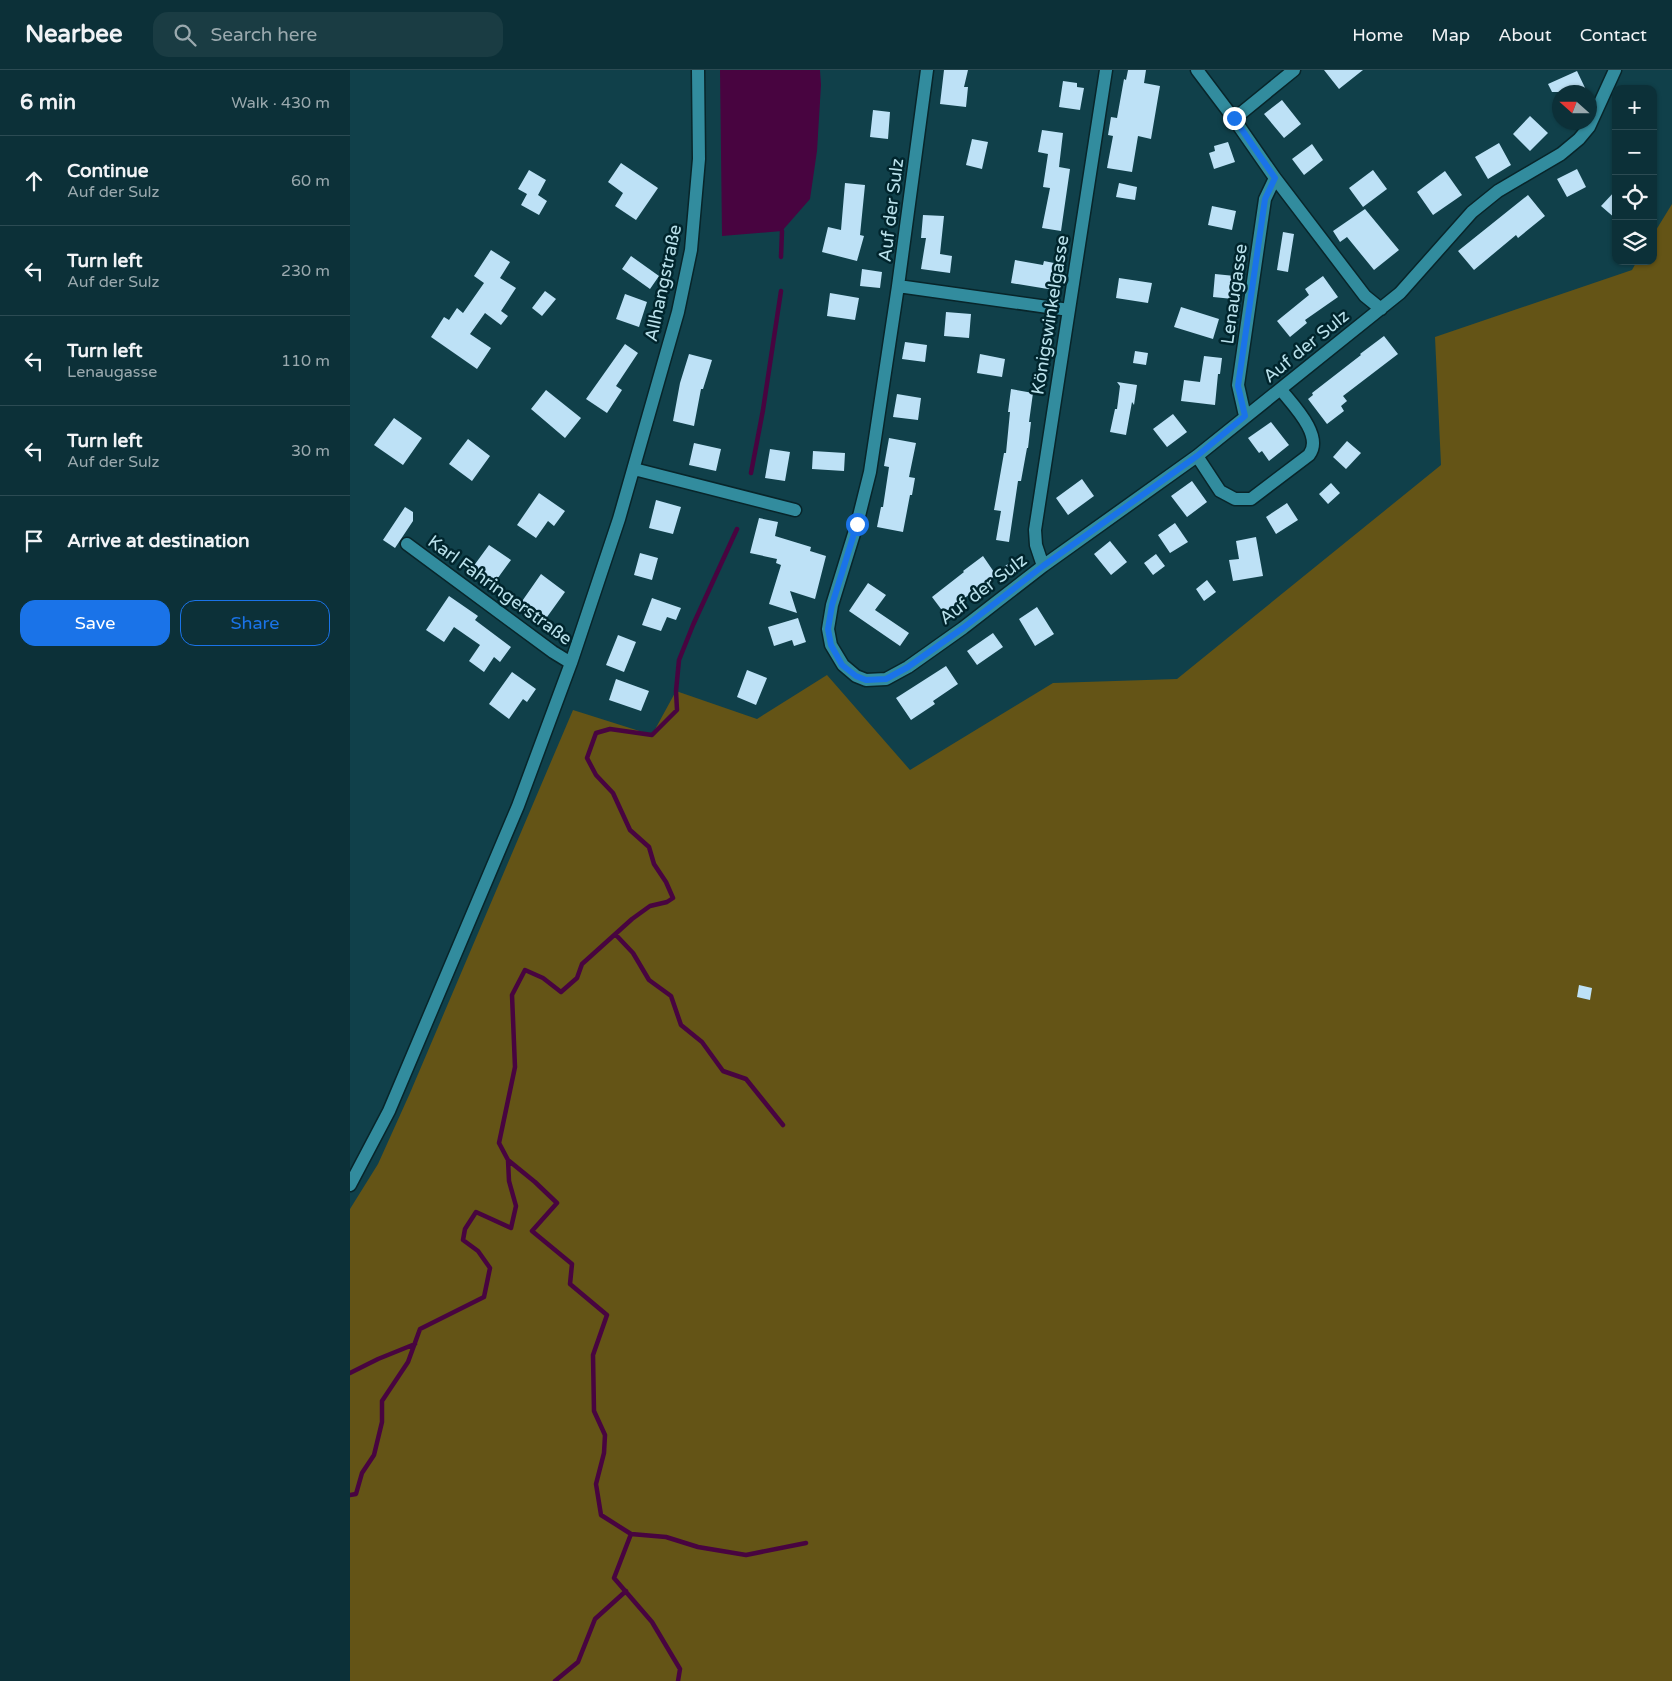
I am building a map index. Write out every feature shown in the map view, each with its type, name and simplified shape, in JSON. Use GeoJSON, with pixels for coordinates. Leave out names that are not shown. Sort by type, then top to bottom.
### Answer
{"type":"FeatureCollection","features":[{"type":"Feature","properties":{"kind":"street","name":"Allhangstraße"},"geometry":{"type":"LineString","coordinates":[[350,1185],[378,1134],[397,1093],[518,806],[572,663],[634,469],[678,312],[691,250],[699,159],[698,70]]}},
{"type":"Feature","properties":{"kind":"street","name":"Auf der Sulz"},"geometry":{"type":"LineString","coordinates":[[926,70],[898,286],[870,472],[857,524],[832,605],[828,629],[831,645],[842,665],[856,676],[866,680],[886,679],[908,667],[963,628],[1043,566],[1197,456],[1380,309],[1365,296],[1275,178],[1234,118],[1197,70]]}},
{"type":"Feature","properties":{"kind":"street","name":"Königswinkelgasse"},"geometry":{"type":"LineString","coordinates":[[1043,566],[1036,545],[1035,530],[1106,70]]}},
{"type":"Feature","properties":{"kind":"street"},"geometry":{"type":"LineString","coordinates":[[1234,118],[1294,70]]}},
{"type":"Feature","properties":{"kind":"street"},"geometry":{"type":"LineString","coordinates":[[1380,309],[1400,293],[1472,212],[1498,191],[1561,154],[1579,139],[1589,127],[1615,70]]}},
{"type":"Feature","properties":{"kind":"street","name":"Lenaugasse"},"geometry":{"type":"LineString","coordinates":[[1245,416],[1238,386],[1265,199],[1275,178]]}},
{"type":"Feature","properties":{"kind":"street"},"geometry":{"type":"LineString","coordinates":[[898,286],[1069,310]]}},
{"type":"Feature","properties":{"kind":"street"},"geometry":{"type":"LineString","coordinates":[[1197,456],[1220,491],[1235,499],[1251,499],[1308,455],[1313,450],[1313,440],[1306,421],[1281,390]]}},
{"type":"Feature","properties":{"kind":"street"},"geometry":{"type":"LineString","coordinates":[[634,469],[795,510]]}},
{"type":"Feature","properties":{"kind":"street","name":"Karl Fahringerstraße"},"geometry":{"type":"LineString","coordinates":[[408,544],[553,652],[572,663]]}},
{"type":"Feature","properties":{"kind":"shaded area"},"geometry":{"type":"Polygon","coordinates":[[[720,70],[820,70],[821,85],[817,151],[810,199],[782,231],[722,236],[720,70]]]}},
{"type":"Feature","properties":{"kind":"shaded area"},"geometry":{"type":"Polygon","coordinates":[[[1672,204],[1672,1681],[350,1681],[350,1209],[378,1164],[410,1093],[573,710],[652,735],[676,691],[757,719],[827,675],[910,770],[1053,683],[1177,679],[1441,465],[1435,337],[1632,270],[1635,265],[1657,265],[1657,228],[1672,204]]]}},
{"type":"Feature","properties":{"kind":"building"},"geometry":{"type":"Polygon","coordinates":[[[944,70],[968,70],[964,87],[968,87],[966,107],[940,104],[944,70]]]}},
{"type":"Feature","properties":{"kind":"building"},"geometry":{"type":"Polygon","coordinates":[[[1128,70],[1146,70],[1144,83],[1160,86],[1151,139],[1138,136],[1132,172],[1107,168],[1113,136],[1108,135],[1111,117],[1117,118],[1124,79],[1126,80],[1128,70]]]}},
{"type":"Feature","properties":{"kind":"building"},"geometry":{"type":"Polygon","coordinates":[[[1324,70],[1363,70],[1339,89],[1324,70]]]}},
{"type":"Feature","properties":{"kind":"building"},"geometry":{"type":"Polygon","coordinates":[[[1577,71],[1584,85],[1552,85],[1552,92],[1548,84],[1577,71]]]}},
{"type":"Feature","properties":{"kind":"building"},"geometry":{"type":"Polygon","coordinates":[[[1063,81],[1077,83],[1077,87],[1084,88],[1080,110],[1059,107],[1063,81]]]}},
{"type":"Feature","properties":{"kind":"building"},"geometry":{"type":"Polygon","coordinates":[[[1282,100],[1301,124],[1284,138],[1264,114],[1282,100]]]}},
{"type":"Feature","properties":{"kind":"building"},"geometry":{"type":"Polygon","coordinates":[[[873,110],[890,112],[888,139],[870,137],[873,110]]]}},
{"type":"Feature","properties":{"kind":"building"},"geometry":{"type":"Polygon","coordinates":[[[1530,116],[1548,133],[1530,151],[1513,134],[1530,116]]]}},
{"type":"Feature","properties":{"kind":"building"},"geometry":{"type":"Polygon","coordinates":[[[1042,130],[1063,133],[1059,167],[1070,169],[1061,231],[1042,228],[1050,188],[1043,187],[1048,154],[1038,152],[1042,130]]]}},
{"type":"Feature","properties":{"kind":"building"},"geometry":{"type":"Polygon","coordinates":[[[972,139],[988,142],[982,169],[966,165],[972,139]]]}},
{"type":"Feature","properties":{"kind":"building"},"geometry":{"type":"Polygon","coordinates":[[[1228,142],[1235,162],[1214,169],[1209,153],[1215,151],[1214,146],[1228,142]]]}},
{"type":"Feature","properties":{"kind":"building"},"geometry":{"type":"Polygon","coordinates":[[[1499,143],[1511,165],[1488,179],[1475,157],[1499,143]]]}},
{"type":"Feature","properties":{"kind":"building"},"geometry":{"type":"Polygon","coordinates":[[[1312,144],[1323,160],[1304,175],[1292,159],[1312,144]]]}},
{"type":"Feature","properties":{"kind":"building"},"geometry":{"type":"Polygon","coordinates":[[[621,163],[658,188],[636,220],[615,206],[623,193],[608,182],[621,163]]]}},
{"type":"Feature","properties":{"kind":"building"},"geometry":{"type":"Polygon","coordinates":[[[1577,169],[1586,187],[1567,197],[1557,179],[1577,169]]]}},
{"type":"Feature","properties":{"kind":"building"},"geometry":{"type":"Polygon","coordinates":[[[529,170],[546,180],[538,195],[547,201],[539,215],[521,205],[527,194],[518,189],[529,170]]]}},
{"type":"Feature","properties":{"kind":"building"},"geometry":{"type":"Polygon","coordinates":[[[1373,170],[1387,189],[1363,207],[1349,188],[1373,170]]]}},
{"type":"Feature","properties":{"kind":"building"},"geometry":{"type":"Polygon","coordinates":[[[1445,171],[1462,195],[1433,215],[1417,192],[1445,171]]]}},
{"type":"Feature","properties":{"kind":"building"},"geometry":{"type":"Polygon","coordinates":[[[845,183],[865,185],[860,235],[864,236],[857,261],[822,252],[828,227],[841,230],[845,183]]]}},
{"type":"Feature","properties":{"kind":"building"},"geometry":{"type":"Polygon","coordinates":[[[1119,183],[1137,187],[1135,200],[1116,197],[1119,183]]]}},
{"type":"Feature","properties":{"kind":"building"},"geometry":{"type":"Polygon","coordinates":[[[1612,194],[1612,216],[1601,206],[1612,194]]]}},
{"type":"Feature","properties":{"kind":"building"},"geometry":{"type":"Polygon","coordinates":[[[1528,195],[1545,216],[1518,238],[1516,235],[1474,270],[1458,251],[1528,195]]]}},
{"type":"Feature","properties":{"kind":"building"},"geometry":{"type":"Polygon","coordinates":[[[1212,206],[1236,211],[1232,230],[1208,225],[1212,206]]]}},
{"type":"Feature","properties":{"kind":"building"},"geometry":{"type":"Polygon","coordinates":[[[1365,209],[1399,250],[1374,270],[1347,237],[1340,242],[1333,231],[1365,209]]]}},
{"type":"Feature","properties":{"kind":"building"},"geometry":{"type":"Polygon","coordinates":[[[923,215],[944,216],[940,254],[952,256],[950,273],[921,269],[926,238],[921,238],[923,215]]]}},
{"type":"Feature","properties":{"kind":"building"},"geometry":{"type":"Polygon","coordinates":[[[1283,232],[1294,234],[1288,272],[1277,270],[1283,232]]]}},
{"type":"Feature","properties":{"kind":"building"},"geometry":{"type":"Polygon","coordinates":[[[491,250],[510,262],[500,278],[516,288],[501,311],[508,316],[501,325],[485,313],[470,334],[491,348],[477,369],[431,337],[444,317],[449,320],[457,308],[463,313],[484,283],[474,276],[491,250]]]}},
{"type":"Feature","properties":{"kind":"building"},"geometry":{"type":"Polygon","coordinates":[[[631,256],[659,276],[650,289],[622,269],[631,256]]]}},
{"type":"Feature","properties":{"kind":"building"},"geometry":{"type":"Polygon","coordinates":[[[1015,260],[1043,265],[1044,261],[1059,264],[1054,290],[1011,283],[1015,260]]]}},
{"type":"Feature","properties":{"kind":"building"},"geometry":{"type":"Polygon","coordinates":[[[862,269],[882,272],[880,288],[860,286],[862,269]]]}},
{"type":"Feature","properties":{"kind":"building"},"geometry":{"type":"Polygon","coordinates":[[[1215,274],[1235,276],[1233,299],[1213,297],[1215,274]]]}},
{"type":"Feature","properties":{"kind":"building"},"geometry":{"type":"Polygon","coordinates":[[[1323,276],[1338,297],[1305,320],[1307,323],[1290,337],[1277,321],[1309,295],[1305,289],[1323,276]]]}},
{"type":"Feature","properties":{"kind":"building"},"geometry":{"type":"Polygon","coordinates":[[[1119,278],[1152,283],[1148,303],[1116,298],[1119,278]]]}},
{"type":"Feature","properties":{"kind":"building"},"geometry":{"type":"Polygon","coordinates":[[[545,291],[556,299],[542,316],[532,308],[545,291]]]}},
{"type":"Feature","properties":{"kind":"building"},"geometry":{"type":"Polygon","coordinates":[[[830,293],[859,298],[855,320],[827,316],[830,293]]]}},
{"type":"Feature","properties":{"kind":"building"},"geometry":{"type":"Polygon","coordinates":[[[625,294],[647,302],[639,327],[616,319],[625,294]]]}},
{"type":"Feature","properties":{"kind":"building"},"geometry":{"type":"Polygon","coordinates":[[[1181,307],[1219,319],[1213,339],[1174,327],[1181,307]]]}},
{"type":"Feature","properties":{"kind":"building"},"geometry":{"type":"Polygon","coordinates":[[[946,312],[971,314],[969,338],[944,336],[946,312]]]}},
{"type":"Feature","properties":{"kind":"building"},"geometry":{"type":"Polygon","coordinates":[[[1384,336],[1398,354],[1343,396],[1347,401],[1341,406],[1344,411],[1327,424],[1308,399],[1313,395],[1312,393],[1384,336]]]}},
{"type":"Feature","properties":{"kind":"building"},"geometry":{"type":"Polygon","coordinates":[[[905,342],[927,345],[925,362],[902,359],[905,342]]]}},
{"type":"Feature","properties":{"kind":"building"},"geometry":{"type":"Polygon","coordinates":[[[625,344],[638,353],[616,386],[622,390],[607,413],[586,399],[625,344]]]}},
{"type":"Feature","properties":{"kind":"building"},"geometry":{"type":"Polygon","coordinates":[[[1135,351],[1148,353],[1146,365],[1133,363],[1135,351]]]}},
{"type":"Feature","properties":{"kind":"building"},"geometry":{"type":"Polygon","coordinates":[[[689,354],[712,360],[703,389],[701,389],[694,426],[673,421],[680,383],[689,354]]]}},
{"type":"Feature","properties":{"kind":"building"},"geometry":{"type":"Polygon","coordinates":[[[980,354],[1005,359],[1002,377],[977,373],[980,354]]]}},
{"type":"Feature","properties":{"kind":"building"},"geometry":{"type":"Polygon","coordinates":[[[1204,356],[1222,358],[1220,374],[1218,374],[1215,405],[1181,401],[1184,380],[1200,382],[1204,356]]]}},
{"type":"Feature","properties":{"kind":"building"},"geometry":{"type":"Polygon","coordinates":[[[1117,382],[1137,385],[1126,435],[1110,432],[1115,409],[1117,409],[1120,386],[1117,382]]]}},
{"type":"Feature","properties":{"kind":"building"},"geometry":{"type":"Polygon","coordinates":[[[1011,389],[1033,393],[1028,448],[1021,481],[1018,481],[1009,542],[996,540],[1001,511],[994,510],[1004,453],[1006,453],[1011,389]]]}},
{"type":"Feature","properties":{"kind":"building"},"geometry":{"type":"Polygon","coordinates":[[[546,390],[581,418],[565,438],[531,409],[546,390]]]}},
{"type":"Feature","properties":{"kind":"building"},"geometry":{"type":"Polygon","coordinates":[[[897,394],[921,398],[918,420],[893,417],[897,394]]]}},
{"type":"Feature","properties":{"kind":"building"},"geometry":{"type":"Polygon","coordinates":[[[1173,414],[1187,432],[1167,447],[1153,429],[1173,414]]]}},
{"type":"Feature","properties":{"kind":"building"},"geometry":{"type":"Polygon","coordinates":[[[394,418],[422,438],[403,465],[374,445],[394,418]]]}},
{"type":"Feature","properties":{"kind":"building"},"geometry":{"type":"Polygon","coordinates":[[[1271,422],[1289,445],[1269,461],[1262,451],[1259,453],[1248,438],[1271,422]]]}},
{"type":"Feature","properties":{"kind":"building"},"geometry":{"type":"Polygon","coordinates":[[[889,438],[916,443],[909,477],[915,478],[903,532],[877,527],[881,507],[883,507],[889,467],[884,466],[889,438]]]}},
{"type":"Feature","properties":{"kind":"building"},"geometry":{"type":"Polygon","coordinates":[[[468,439],[490,456],[472,481],[449,464],[468,439]]]}},
{"type":"Feature","properties":{"kind":"building"},"geometry":{"type":"Polygon","coordinates":[[[1347,441],[1361,453],[1346,469],[1333,457],[1347,441]]]}},
{"type":"Feature","properties":{"kind":"building"},"geometry":{"type":"Polygon","coordinates":[[[694,443],[721,449],[716,471],[689,465],[694,443]]]}},
{"type":"Feature","properties":{"kind":"building"},"geometry":{"type":"Polygon","coordinates":[[[770,449],[790,452],[785,481],[765,478],[770,449]]]}},
{"type":"Feature","properties":{"kind":"building"},"geometry":{"type":"Polygon","coordinates":[[[813,451],[845,453],[844,471],[812,469],[813,451]]]}},
{"type":"Feature","properties":{"kind":"building"},"geometry":{"type":"Polygon","coordinates":[[[1082,479],[1094,496],[1068,515],[1056,498],[1082,479]]]}},
{"type":"Feature","properties":{"kind":"building"},"geometry":{"type":"Polygon","coordinates":[[[1192,481],[1207,502],[1187,517],[1171,496],[1192,481]]]}},
{"type":"Feature","properties":{"kind":"building"},"geometry":{"type":"Polygon","coordinates":[[[1331,483],[1340,493],[1328,504],[1319,494],[1331,483]]]}},
{"type":"Feature","properties":{"kind":"building"},"geometry":{"type":"Polygon","coordinates":[[[539,493],[565,511],[554,526],[548,521],[536,538],[517,525],[539,493]]]}},
{"type":"Feature","properties":{"kind":"building"},"geometry":{"type":"Polygon","coordinates":[[[656,500],[681,507],[673,534],[649,528],[656,500]]]}},
{"type":"Feature","properties":{"kind":"building"},"geometry":{"type":"Polygon","coordinates":[[[1287,503],[1298,520],[1276,534],[1266,517],[1287,503]]]}},
{"type":"Feature","properties":{"kind":"building"},"geometry":{"type":"Polygon","coordinates":[[[405,507],[413,512],[413,521],[395,548],[383,540],[405,507]]]}},
{"type":"Feature","properties":{"kind":"building"},"geometry":{"type":"Polygon","coordinates":[[[759,518],[778,522],[775,536],[811,547],[810,551],[826,556],[815,599],[790,591],[797,613],[769,604],[781,565],[776,563],[777,559],[750,553],[759,518]]]}},
{"type":"Feature","properties":{"kind":"building"},"geometry":{"type":"Polygon","coordinates":[[[1175,523],[1188,542],[1170,553],[1158,535],[1175,523]]]}},
{"type":"Feature","properties":{"kind":"building"},"geometry":{"type":"Polygon","coordinates":[[[1256,537],[1263,576],[1233,581],[1229,560],[1239,559],[1236,541],[1256,537]]]}},
{"type":"Feature","properties":{"kind":"building"},"geometry":{"type":"Polygon","coordinates":[[[1110,541],[1127,562],[1111,575],[1094,554],[1110,541]]]}},
{"type":"Feature","properties":{"kind":"building"},"geometry":{"type":"Polygon","coordinates":[[[489,545],[511,560],[492,586],[470,571],[489,545]]]}},
{"type":"Feature","properties":{"kind":"building"},"geometry":{"type":"Polygon","coordinates":[[[640,553],[658,558],[652,580],[634,575],[640,553]]]}},
{"type":"Feature","properties":{"kind":"building"},"geometry":{"type":"Polygon","coordinates":[[[1156,554],[1165,566],[1153,575],[1144,563],[1156,554]]]}},
{"type":"Feature","properties":{"kind":"building"},"geometry":{"type":"Polygon","coordinates":[[[983,556],[996,575],[944,613],[932,597],[983,556]]]}},
{"type":"Feature","properties":{"kind":"building"},"geometry":{"type":"Polygon","coordinates":[[[1009,563],[1016,572],[1006,580],[1000,570],[1009,563]]]}},
{"type":"Feature","properties":{"kind":"building"},"geometry":{"type":"Polygon","coordinates":[[[541,574],[565,592],[542,624],[518,607],[541,574]]]}},
{"type":"Feature","properties":{"kind":"building"},"geometry":{"type":"Polygon","coordinates":[[[1207,580],[1216,592],[1204,601],[1196,589],[1207,580]]]}},
{"type":"Feature","properties":{"kind":"building"},"geometry":{"type":"Polygon","coordinates":[[[868,583],[886,595],[875,610],[909,633],[900,646],[849,611],[868,583]]]}},
{"type":"Feature","properties":{"kind":"building"},"geometry":{"type":"Polygon","coordinates":[[[449,596],[478,616],[475,620],[511,647],[500,662],[494,657],[484,672],[469,661],[480,645],[454,627],[444,642],[426,630],[449,596]]]}},
{"type":"Feature","properties":{"kind":"building"},"geometry":{"type":"Polygon","coordinates":[[[652,598],[681,608],[676,620],[667,617],[661,631],[642,625],[652,598]]]}},
{"type":"Feature","properties":{"kind":"building"},"geometry":{"type":"Polygon","coordinates":[[[1037,607],[1054,634],[1035,646],[1019,619],[1037,607]]]}},
{"type":"Feature","properties":{"kind":"building"},"geometry":{"type":"Polygon","coordinates":[[[798,618],[806,642],[794,646],[792,640],[774,646],[768,627],[798,618]]]}},
{"type":"Feature","properties":{"kind":"building"},"geometry":{"type":"Polygon","coordinates":[[[993,633],[1003,647],[977,665],[967,651],[993,633]]]}},
{"type":"Feature","properties":{"kind":"building"},"geometry":{"type":"Polygon","coordinates":[[[618,635],[636,642],[624,672],[606,665],[618,635]]]}},
{"type":"Feature","properties":{"kind":"building"},"geometry":{"type":"Polygon","coordinates":[[[946,666],[958,684],[933,701],[935,704],[911,720],[896,698],[946,666]]]}},
{"type":"Feature","properties":{"kind":"building"},"geometry":{"type":"Polygon","coordinates":[[[747,670],[767,678],[756,705],[737,697],[747,670]]]}},
{"type":"Feature","properties":{"kind":"building"},"geometry":{"type":"Polygon","coordinates":[[[512,672],[536,689],[527,702],[523,699],[509,719],[489,704],[512,672]]]}},
{"type":"Feature","properties":{"kind":"building"},"geometry":{"type":"Polygon","coordinates":[[[616,679],[649,691],[641,711],[609,700],[616,679]]]}},
{"type":"Feature","properties":{"kind":"building"},"geometry":{"type":"Polygon","coordinates":[[[1579,985],[1592,988],[1590,1000],[1577,997],[1579,985]]]}},
{"type":"Feature","properties":{"kind":"waterway"},"geometry":{"type":"LineString","coordinates":[[781,257],[782,231]]}},
{"type":"Feature","properties":{"kind":"waterway"},"geometry":{"type":"LineString","coordinates":[[751,473],[763,410],[781,291]]}},
{"type":"Feature","properties":{"kind":"waterway"},"geometry":{"type":"LineString","coordinates":[[678,1681],[680,1669],[652,1622],[614,1578],[631,1534],[601,1515],[596,1484],[604,1453],[605,1435],[594,1411],[593,1355],[607,1315],[570,1284],[572,1264],[532,1231],[557,1203],[508,1160],[499,1143],[515,1067],[512,995],[525,970],[543,978],[561,992],[577,978],[582,964],[632,919],[650,906],[667,902],[673,898],[666,882],[654,864],[649,847],[630,830],[613,793],[596,775],[587,758],[596,733],[610,729],[652,735],[677,710],[676,691],[679,660],[737,529]]}},
{"type":"Feature","properties":{"kind":"waterway"},"geometry":{"type":"LineString","coordinates":[[616,935],[633,953],[649,980],[671,996],[681,1025],[702,1042],[723,1071],[746,1079],[783,1125]]}},
{"type":"Feature","properties":{"kind":"waterway"},"geometry":{"type":"LineString","coordinates":[[350,1495],[356,1494],[362,1473],[374,1455],[382,1422],[382,1401],[408,1362],[420,1329],[484,1297],[490,1268],[478,1251],[463,1240],[465,1229],[476,1212],[511,1228],[516,1206],[509,1181],[508,1160]]}},
{"type":"Feature","properties":{"kind":"waterway"},"geometry":{"type":"LineString","coordinates":[[350,1373],[415,1344]]}},
{"type":"Feature","properties":{"kind":"waterway"},"geometry":{"type":"LineString","coordinates":[[631,1534],[666,1537],[698,1547],[746,1555],[806,1543]]}},
{"type":"Feature","properties":{"kind":"waterway"},"geometry":{"type":"LineString","coordinates":[[555,1681],[578,1662],[595,1619],[626,1591]]}},
{"type":"Feature","properties":{"kind":"route"},"geometry":{"type":"LineString","coordinates":[[857,524],[832,605],[828,629],[831,645],[842,665],[856,676],[866,680],[886,679],[908,667],[963,628],[1043,566],[1197,456],[1245,416],[1238,386],[1265,199],[1275,178],[1234,118]]}}]}
